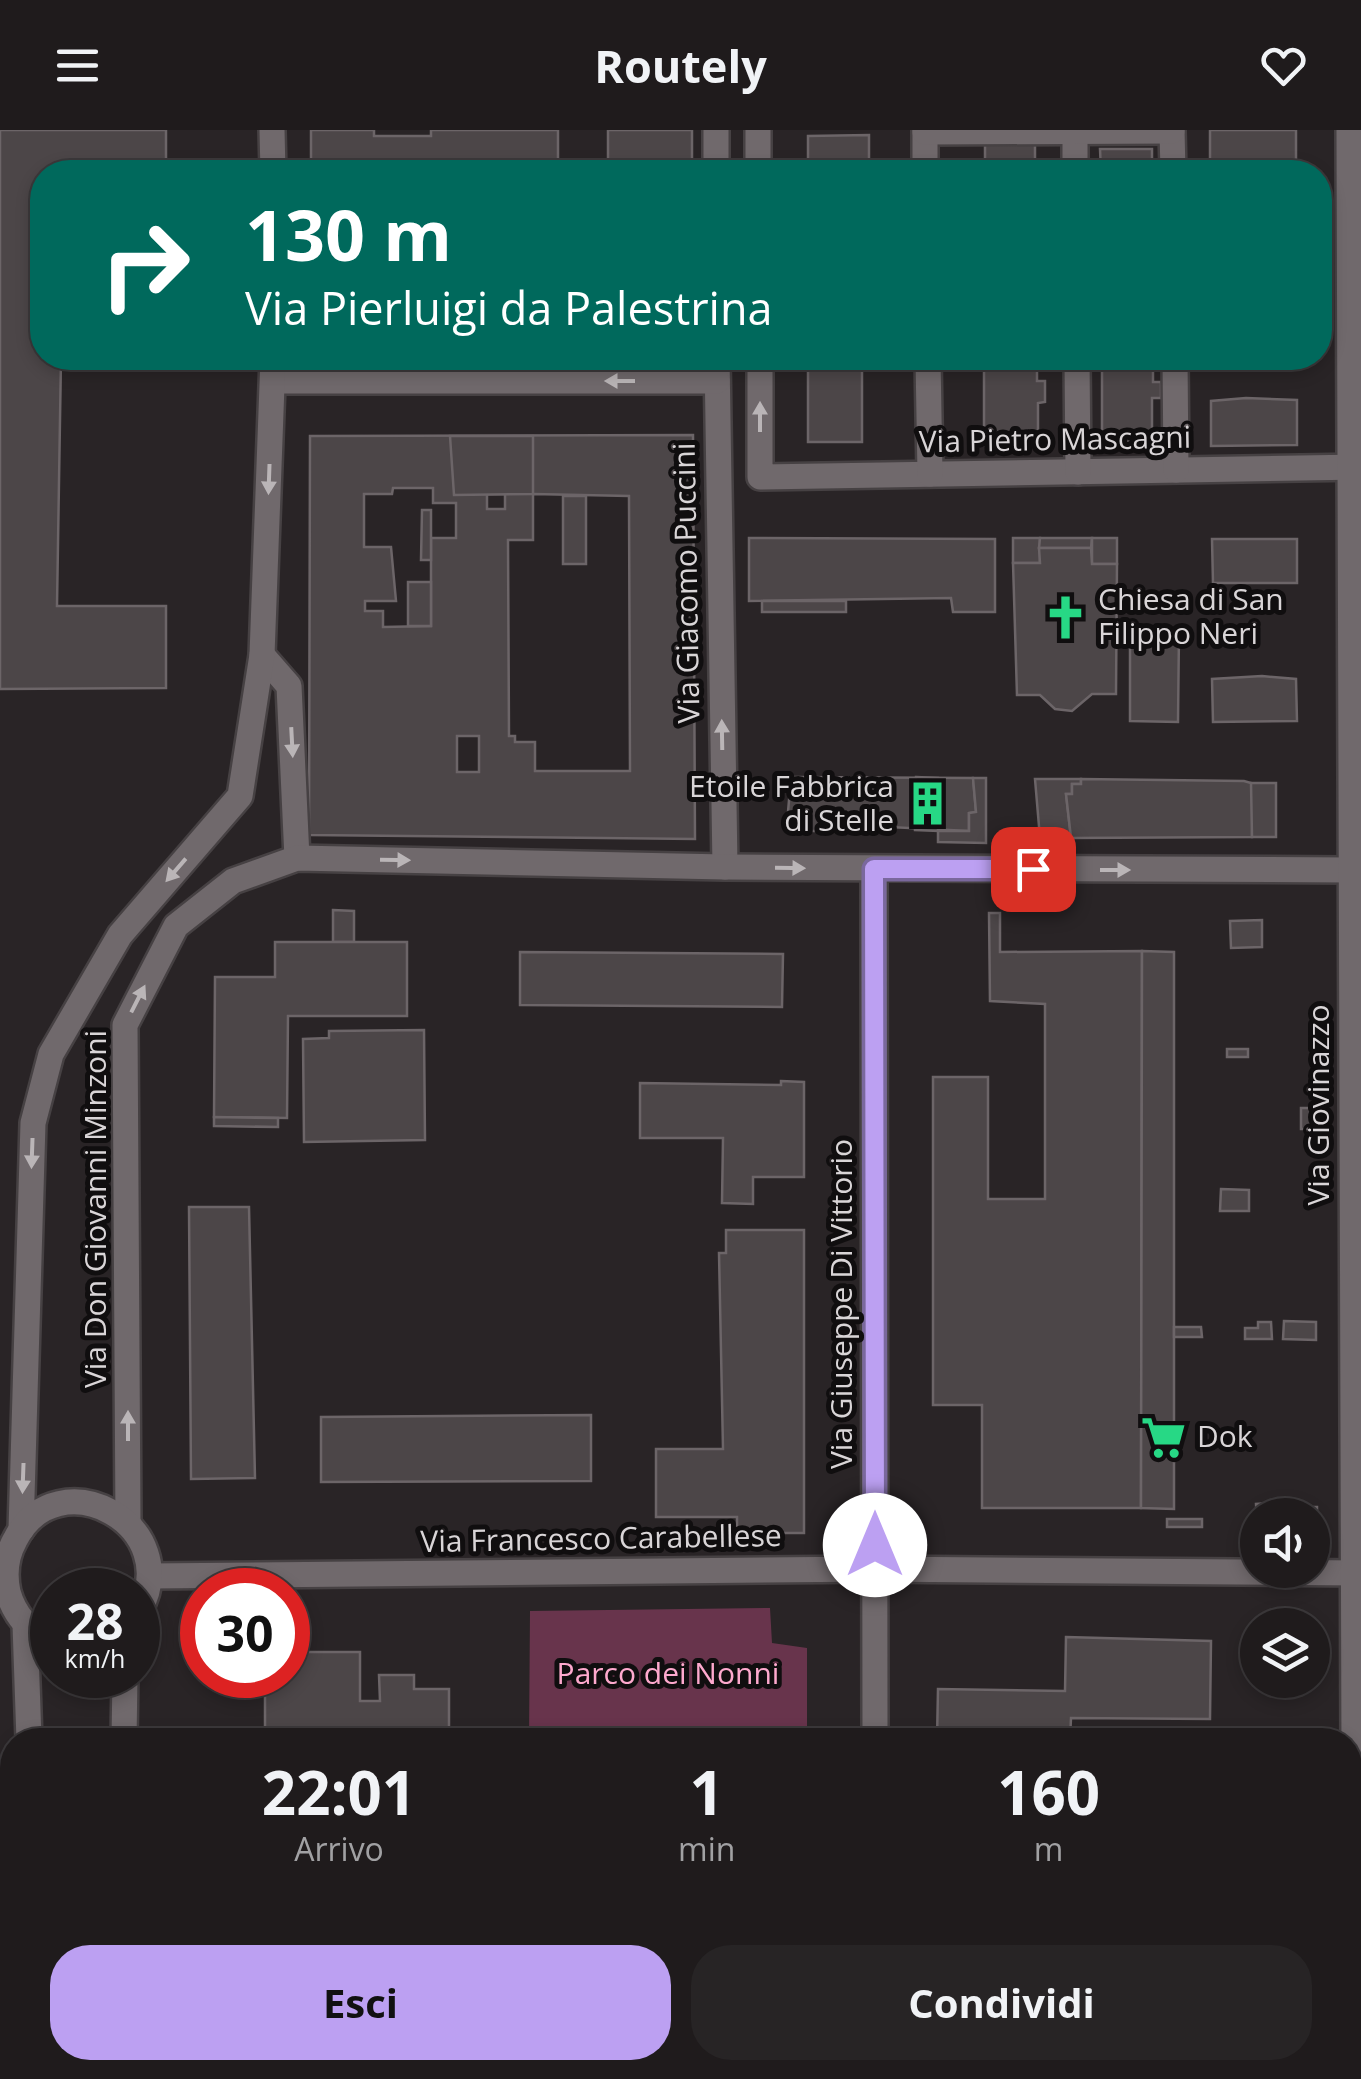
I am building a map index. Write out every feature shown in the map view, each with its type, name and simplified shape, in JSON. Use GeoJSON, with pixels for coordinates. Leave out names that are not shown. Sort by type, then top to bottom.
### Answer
{"type":"FeatureCollection","features":[{"type":"Feature","properties":{"kind":"street"},"geometry":{"type":"LineString","coordinates":[[272,130],[273,160]]}},
{"type":"Feature","properties":{"kind":"street"},"geometry":{"type":"LineString","coordinates":[[716,130],[716,160]]}},
{"type":"Feature","properties":{"kind":"street"},"geometry":{"type":"LineString","coordinates":[[758,130],[758,160]]}},
{"type":"Feature","properties":{"kind":"street"},"geometry":{"type":"LineString","coordinates":[[925,160],[925,131],[1172,130],[1173,160]]}},
{"type":"Feature","properties":{"kind":"street","name":"Via Giovinazzo"},"geometry":{"type":"LineString","coordinates":[[1349,130],[1356,467],[1356,742],[1351,870],[1356,1061],[1356,1728]]}},
{"type":"Feature","properties":{"kind":"street"},"geometry":{"type":"LineString","coordinates":[[1075,131],[1075,160]]}},
{"type":"Feature","properties":{"kind":"street"},"geometry":{"type":"LineString","coordinates":[[273,370],[262,654],[289,686],[297,858],[874,869],[1351,870]]}},
{"type":"Feature","properties":{"kind":"street","name":"Via Giacomo Puccini"},"geometry":{"type":"LineString","coordinates":[[717,370],[725,867]]}},
{"type":"Feature","properties":{"kind":"street","name":"Via Pietro Mascagni"},"geometry":{"type":"LineString","coordinates":[[760,370],[760,477],[1356,467]]}},
{"type":"Feature","properties":{"kind":"street"},"geometry":{"type":"LineString","coordinates":[[928,370],[930,474]]}},
{"type":"Feature","properties":{"kind":"street"},"geometry":{"type":"LineString","coordinates":[[1077,370],[1078,472]]}},
{"type":"Feature","properties":{"kind":"street"},"geometry":{"type":"LineString","coordinates":[[1175,370],[1176,470]]}},
{"type":"Feature","properties":{"kind":"street","name":"Via Don Giovanni Minzoni"},"geometry":{"type":"LineString","coordinates":[[3,1580],[7,1557],[21,1530],[33,1123],[51,1054],[120,935],[240,796],[262,654]]}},
{"type":"Feature","properties":{"kind":"street","name":"Via Don Giovanni Minzoni"},"geometry":{"type":"LineString","coordinates":[[128,1524],[125,1025],[176,926],[233,881],[297,858]]}},
{"type":"Feature","properties":{"kind":"street","name":"Via Giuseppe Di Vittorio"},"geometry":{"type":"LineString","coordinates":[[874,869],[874,1728]]}},
{"type":"Feature","properties":{"kind":"street"},"geometry":{"type":"LineString","coordinates":[[21,1530],[52,1506],[74,1502],[98,1504],[128,1524],[146,1552],[149,1568]]}},
{"type":"Feature","properties":{"kind":"street","name":"Via Francesco Carabellese"},"geometry":{"type":"LineString","coordinates":[[160,1576],[875,1569],[1357,1572]]}},
{"type":"Feature","properties":{"kind":"street"},"geometry":{"type":"LineString","coordinates":[[3,1580],[11,1603],[30,1627]]}},
{"type":"Feature","properties":{"kind":"street"},"geometry":{"type":"LineString","coordinates":[[25,1624],[29,1728]]}},
{"type":"Feature","properties":{"kind":"street"},"geometry":{"type":"LineString","coordinates":[[124,1728],[125,1698]]}},
{"type":"Feature","properties":{"kind":"green space","name":"Parco dei Nonni"},"geometry":{"type":"Polygon","coordinates":[[[770,1608],[772,1643],[807,1648],[807,1728],[529,1728],[530,1611],[770,1608]]]}},
{"type":"Feature","properties":{"kind":"building"},"geometry":{"type":"Polygon","coordinates":[[[0,130],[166,130],[166,160],[30,160],[30,370],[61,370],[57,606],[166,606],[166,688],[0,689],[0,130]]]}},
{"type":"Feature","properties":{"kind":"building"},"geometry":{"type":"Polygon","coordinates":[[[311,130],[374,130],[374,136],[431,136],[431,130],[558,130],[558,160],[311,160],[311,130]]]}},
{"type":"Feature","properties":{"kind":"building"},"geometry":{"type":"Polygon","coordinates":[[[608,130],[692,130],[692,160],[608,160],[608,130]]]}},
{"type":"Feature","properties":{"kind":"building"},"geometry":{"type":"Polygon","coordinates":[[[1210,130],[1296,130],[1296,160],[1210,160],[1210,130]]]}},
{"type":"Feature","properties":{"kind":"building"},"geometry":{"type":"Polygon","coordinates":[[[869,135],[869,160],[808,160],[808,136],[869,135]]]}},
{"type":"Feature","properties":{"kind":"building"},"geometry":{"type":"Polygon","coordinates":[[[985,136],[1035,136],[1035,160],[985,160],[985,136]]]}},
{"type":"Feature","properties":{"kind":"building"},"geometry":{"type":"Polygon","coordinates":[[[1100,149],[1152,149],[1152,160],[1100,160],[1100,149]]]}},
{"type":"Feature","properties":{"kind":"building"},"geometry":{"type":"Polygon","coordinates":[[[808,370],[862,370],[862,442],[808,442],[808,370]]]}},
{"type":"Feature","properties":{"kind":"building"},"geometry":{"type":"Polygon","coordinates":[[[984,370],[1037,370],[1037,381],[1045,381],[1045,402],[1038,403],[1038,445],[984,445],[984,370]]]}},
{"type":"Feature","properties":{"kind":"building"},"geometry":{"type":"Polygon","coordinates":[[[1102,370],[1153,370],[1153,382],[1161,382],[1161,398],[1152,398],[1152,443],[1102,443],[1102,370]]]}},
{"type":"Feature","properties":{"kind":"building"},"geometry":{"type":"Polygon","coordinates":[[[1297,400],[1297,445],[1211,446],[1211,401],[1297,400]]]}},
{"type":"Feature","properties":{"kind":"building"},"geometry":{"type":"Polygon","coordinates":[[[693,435],[695,839],[309,835],[310,436],[693,435]],[[393,488],[392,494],[364,494],[364,547],[391,547],[396,601],[365,601],[365,611],[383,611],[383,627],[431,626],[431,538],[456,538],[456,503],[433,503],[433,488],[393,488]],[[487,494],[487,509],[505,509],[505,494],[487,494]],[[533,494],[533,540],[508,540],[509,736],[515,736],[515,742],[535,742],[535,771],[630,771],[629,496],[533,494]],[[457,736],[457,772],[479,772],[479,736],[457,736]]]}},
{"type":"Feature","properties":{"kind":"building"},"geometry":{"type":"Polygon","coordinates":[[[450,436],[533,436],[533,494],[454,495],[450,436]]]}},
{"type":"Feature","properties":{"kind":"building"},"geometry":{"type":"Polygon","coordinates":[[[563,496],[586,496],[586,564],[563,564],[563,496]]]}},
{"type":"Feature","properties":{"kind":"building"},"geometry":{"type":"Polygon","coordinates":[[[422,510],[431,510],[431,560],[421,560],[422,510]]]}},
{"type":"Feature","properties":{"kind":"building"},"geometry":{"type":"Polygon","coordinates":[[[749,538],[995,539],[995,612],[953,612],[951,598],[749,601],[749,538]]]}},
{"type":"Feature","properties":{"kind":"building"},"geometry":{"type":"Polygon","coordinates":[[[1013,538],[1040,538],[1040,563],[1013,563],[1013,538]]]}},
{"type":"Feature","properties":{"kind":"building"},"geometry":{"type":"Polygon","coordinates":[[[1040,538],[1092,538],[1091,548],[1039,548],[1040,538]]]}},
{"type":"Feature","properties":{"kind":"building"},"geometry":{"type":"Polygon","coordinates":[[[1092,538],[1117,538],[1117,564],[1092,564],[1092,538]]]}},
{"type":"Feature","properties":{"kind":"building"},"geometry":{"type":"Polygon","coordinates":[[[1212,539],[1297,539],[1297,583],[1213,583],[1212,539]]]}},
{"type":"Feature","properties":{"kind":"building","name":"Chiesa di San Filippo Neri"},"geometry":{"type":"Polygon","coordinates":[[[1039,548],[1091,548],[1092,564],[1117,564],[1116,694],[1092,694],[1072,711],[1055,709],[1040,695],[1017,695],[1013,563],[1040,563],[1039,548]]]}},
{"type":"Feature","properties":{"kind":"building"},"geometry":{"type":"Polygon","coordinates":[[[408,582],[431,582],[431,626],[408,626],[408,582]]]}},
{"type":"Feature","properties":{"kind":"building"},"geometry":{"type":"Polygon","coordinates":[[[762,601],[846,601],[846,612],[762,612],[762,601]]]}},
{"type":"Feature","properties":{"kind":"building"},"geometry":{"type":"Polygon","coordinates":[[[1130,632],[1179,632],[1178,722],[1130,721],[1130,632]]]}},
{"type":"Feature","properties":{"kind":"building"},"geometry":{"type":"Polygon","coordinates":[[[1212,679],[1296,679],[1297,721],[1213,722],[1212,679]]]}},
{"type":"Feature","properties":{"kind":"building"},"geometry":{"type":"Polygon","coordinates":[[[791,777],[973,778],[976,812],[969,813],[969,831],[849,825],[849,831],[794,831],[794,812],[788,812],[791,777]]]}},
{"type":"Feature","properties":{"kind":"building","name":"Etoile Fabbrica di Stelle"},"geometry":{"type":"Polygon","coordinates":[[[916,777],[938,778],[938,831],[915,830],[916,777]]]}},
{"type":"Feature","properties":{"kind":"building"},"geometry":{"type":"Polygon","coordinates":[[[973,778],[986,778],[986,843],[938,842],[938,831],[969,831],[969,813],[976,812],[973,778]]]}},
{"type":"Feature","properties":{"kind":"building"},"geometry":{"type":"Polygon","coordinates":[[[1035,779],[1081,779],[1081,784],[1072,784],[1072,794],[1066,794],[1071,838],[1040,838],[1035,779]]]}},
{"type":"Feature","properties":{"kind":"building"},"geometry":{"type":"Polygon","coordinates":[[[1081,779],[1251,783],[1252,837],[1071,838],[1066,794],[1072,794],[1072,784],[1081,784],[1081,779]]]}},
{"type":"Feature","properties":{"kind":"building"},"geometry":{"type":"Polygon","coordinates":[[[1251,783],[1276,783],[1276,837],[1252,837],[1251,783]]]}},
{"type":"Feature","properties":{"kind":"building"},"geometry":{"type":"Polygon","coordinates":[[[333,910],[354,911],[354,942],[333,942],[333,910]]]}},
{"type":"Feature","properties":{"kind":"building"},"geometry":{"type":"Polygon","coordinates":[[[989,913],[1000,913],[1000,952],[1142,951],[1141,1508],[982,1508],[982,1405],[933,1405],[933,1077],[988,1077],[988,1199],[1045,1199],[1045,1004],[990,1001],[989,913]]]}},
{"type":"Feature","properties":{"kind":"building"},"geometry":{"type":"Polygon","coordinates":[[[1262,920],[1262,947],[1231,948],[1230,921],[1262,920]]]}},
{"type":"Feature","properties":{"kind":"building"},"geometry":{"type":"Polygon","coordinates":[[[275,942],[407,942],[407,1016],[288,1016],[287,1118],[214,1117],[215,977],[275,977],[275,942]]]}},
{"type":"Feature","properties":{"kind":"building"},"geometry":{"type":"Polygon","coordinates":[[[1142,951],[1174,952],[1174,1509],[1141,1508],[1142,951]]]}},
{"type":"Feature","properties":{"kind":"building"},"geometry":{"type":"Polygon","coordinates":[[[520,952],[783,954],[782,1007],[520,1005],[520,952]]]}},
{"type":"Feature","properties":{"kind":"building"},"geometry":{"type":"Polygon","coordinates":[[[424,1030],[425,1140],[304,1142],[303,1039],[329,1038],[329,1031],[424,1030]]]}},
{"type":"Feature","properties":{"kind":"building"},"geometry":{"type":"Polygon","coordinates":[[[1227,1049],[1248,1049],[1248,1057],[1227,1057],[1227,1049]]]}},
{"type":"Feature","properties":{"kind":"building"},"geometry":{"type":"Polygon","coordinates":[[[781,1081],[804,1082],[804,1177],[753,1177],[753,1204],[722,1203],[723,1138],[640,1138],[640,1083],[781,1085],[781,1081]]]}},
{"type":"Feature","properties":{"kind":"building"},"geometry":{"type":"Polygon","coordinates":[[[1301,1108],[1321,1108],[1320,1129],[1301,1129],[1301,1108]]]}},
{"type":"Feature","properties":{"kind":"building"},"geometry":{"type":"Polygon","coordinates":[[[214,1117],[278,1118],[278,1127],[214,1126],[214,1117]]]}},
{"type":"Feature","properties":{"kind":"building"},"geometry":{"type":"Polygon","coordinates":[[[1221,1189],[1249,1190],[1249,1211],[1220,1211],[1221,1189]]]}},
{"type":"Feature","properties":{"kind":"building"},"geometry":{"type":"Polygon","coordinates":[[[189,1207],[249,1207],[255,1478],[191,1479],[189,1207]]]}},
{"type":"Feature","properties":{"kind":"building"},"geometry":{"type":"Polygon","coordinates":[[[726,1230],[804,1230],[804,1533],[737,1533],[737,1517],[656,1517],[656,1449],[723,1449],[719,1253],[726,1253],[726,1230]]]}},
{"type":"Feature","properties":{"kind":"building"},"geometry":{"type":"Polygon","coordinates":[[[1284,1321],[1316,1322],[1316,1340],[1283,1339],[1284,1321]]]}},
{"type":"Feature","properties":{"kind":"building"},"geometry":{"type":"Polygon","coordinates":[[[1258,1322],[1271,1322],[1272,1339],[1245,1339],[1245,1328],[1258,1328],[1258,1322]]]}},
{"type":"Feature","properties":{"kind":"building"},"geometry":{"type":"Polygon","coordinates":[[[1174,1327],[1201,1327],[1202,1337],[1174,1337],[1174,1327]]]}},
{"type":"Feature","properties":{"kind":"building"},"geometry":{"type":"Polygon","coordinates":[[[591,1415],[591,1481],[321,1482],[321,1417],[591,1415]]]}},
{"type":"Feature","properties":{"kind":"building"},"geometry":{"type":"Polygon","coordinates":[[[1167,1519],[1202,1519],[1202,1527],[1167,1527],[1167,1519]]]}},
{"type":"Feature","properties":{"kind":"building"},"geometry":{"type":"Polygon","coordinates":[[[1066,1637],[1211,1641],[1210,1719],[1071,1718],[1071,1728],[937,1728],[938,1689],[1065,1691],[1066,1637]]]}},
{"type":"Feature","properties":{"kind":"building"},"geometry":{"type":"Polygon","coordinates":[[[310,1652],[360,1652],[360,1701],[380,1701],[379,1675],[414,1675],[414,1689],[449,1689],[449,1728],[265,1728],[265,1698],[310,1698],[310,1652]]]}},
{"type":"Feature","properties":{"kind":"place","name":"Chiesa di San Filippo Neri"},"geometry":{"type":"Point","coordinates":[1065,617]}},
{"type":"Feature","properties":{"kind":"place","name":"Etoile Fabbrica di Stelle"},"geometry":{"type":"Point","coordinates":[927,804]}},
{"type":"Feature","properties":{"kind":"place","name":"Dok"},"geometry":{"type":"Point","coordinates":[1164,1437]}},
{"type":"Feature","properties":{"kind":"route"},"geometry":{"type":"LineString","coordinates":[[875,1545],[874,869],[1033,869]]}}]}
